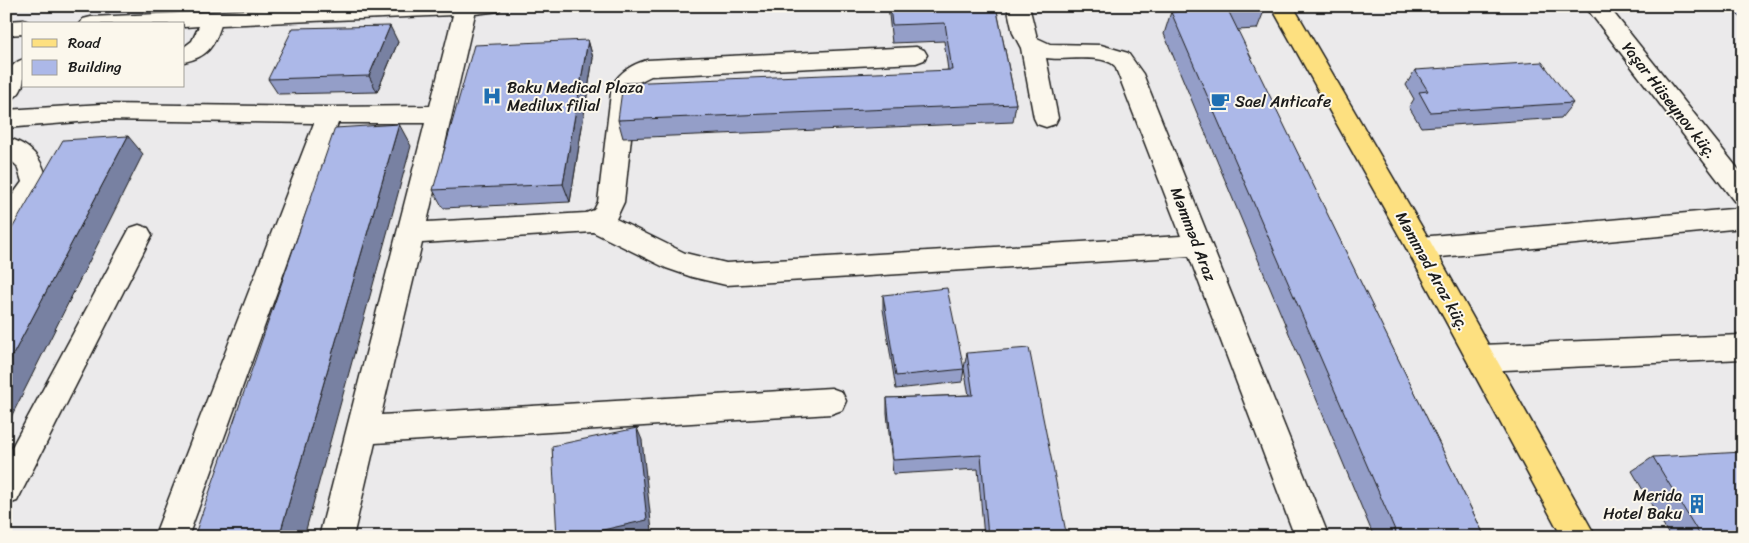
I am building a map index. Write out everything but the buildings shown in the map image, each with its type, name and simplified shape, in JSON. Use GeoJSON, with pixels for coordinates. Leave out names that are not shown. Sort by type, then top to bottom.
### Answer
{"type":"FeatureCollection","features":[{"type":"Feature","properties":{"kind":"main road","name":"Məmməd Araz küç."},"geometry":{"type":"LineString","coordinates":[[1282,6],[1482,358],[1580,537]]}},
{"type":"Feature","properties":{"kind":"street"},"geometry":{"type":"LineString","coordinates":[[1018,6],[1026,40],[1032,47],[1046,118]]}},
{"type":"Feature","properties":{"kind":"street","name":"Yaşar Hüseynov küç."},"geometry":{"type":"LineString","coordinates":[[1596,6],[1743,194]]}},
{"type":"Feature","properties":{"kind":"street"},"geometry":{"type":"LineString","coordinates":[[131,22],[478,7],[440,114],[364,430],[336,537]]}},
{"type":"Feature","properties":{"kind":"street"},"geometry":{"type":"LineString","coordinates":[[185,54],[201,47],[213,18]]}},
{"type":"Feature","properties":{"kind":"street"},"geometry":{"type":"LineString","coordinates":[[6,28],[22,27]]}},
{"type":"Feature","properties":{"kind":"street","name":"Məmməd Araz"},"geometry":{"type":"LineString","coordinates":[[1032,47],[1046,51],[1101,53],[1120,58],[1131,74],[1312,537]]}},
{"type":"Feature","properties":{"kind":"street"},"geometry":{"type":"LineString","coordinates":[[412,233],[588,223],[604,217],[611,202],[624,85],[636,72],[655,67],[916,55]]}},
{"type":"Feature","properties":{"kind":"street"},"geometry":{"type":"LineString","coordinates":[[6,93],[22,70]]}},
{"type":"Feature","properties":{"kind":"street"},"geometry":{"type":"LineString","coordinates":[[6,119],[102,112],[329,115],[440,114]]}},
{"type":"Feature","properties":{"kind":"street"},"geometry":{"type":"LineString","coordinates":[[171,537],[329,115]]}},
{"type":"Feature","properties":{"kind":"street"},"geometry":{"type":"LineString","coordinates":[[6,146],[13,147],[23,156],[33,172],[35,183],[6,224]]}},
{"type":"Feature","properties":{"kind":"street"},"geometry":{"type":"LineString","coordinates":[[1420,248],[1743,218]]}},
{"type":"Feature","properties":{"kind":"street"},"geometry":{"type":"LineString","coordinates":[[596,221],[680,263],[705,271],[726,274],[1198,245]]}},
{"type":"Feature","properties":{"kind":"street"},"geometry":{"type":"LineString","coordinates":[[6,490],[139,235]]}},
{"type":"Feature","properties":{"kind":"street"},"geometry":{"type":"LineString","coordinates":[[1482,358],[1743,347]]}},
{"type":"Feature","properties":{"kind":"street"},"geometry":{"type":"LineString","coordinates":[[364,430],[831,401]]}},
{"type":"Feature","properties":{"kind":"place","name":"Baku Medical Plaza Medilux filial"},"geometry":{"type":"Point","coordinates":[492,96]}},
{"type":"Feature","properties":{"kind":"place","name":"Sael Anticafe"},"geometry":{"type":"Point","coordinates":[1220,101]}},
{"type":"Feature","properties":{"kind":"place","name":"Merida Hotel Baku"},"geometry":{"type":"Point","coordinates":[1697,504]}}]}
